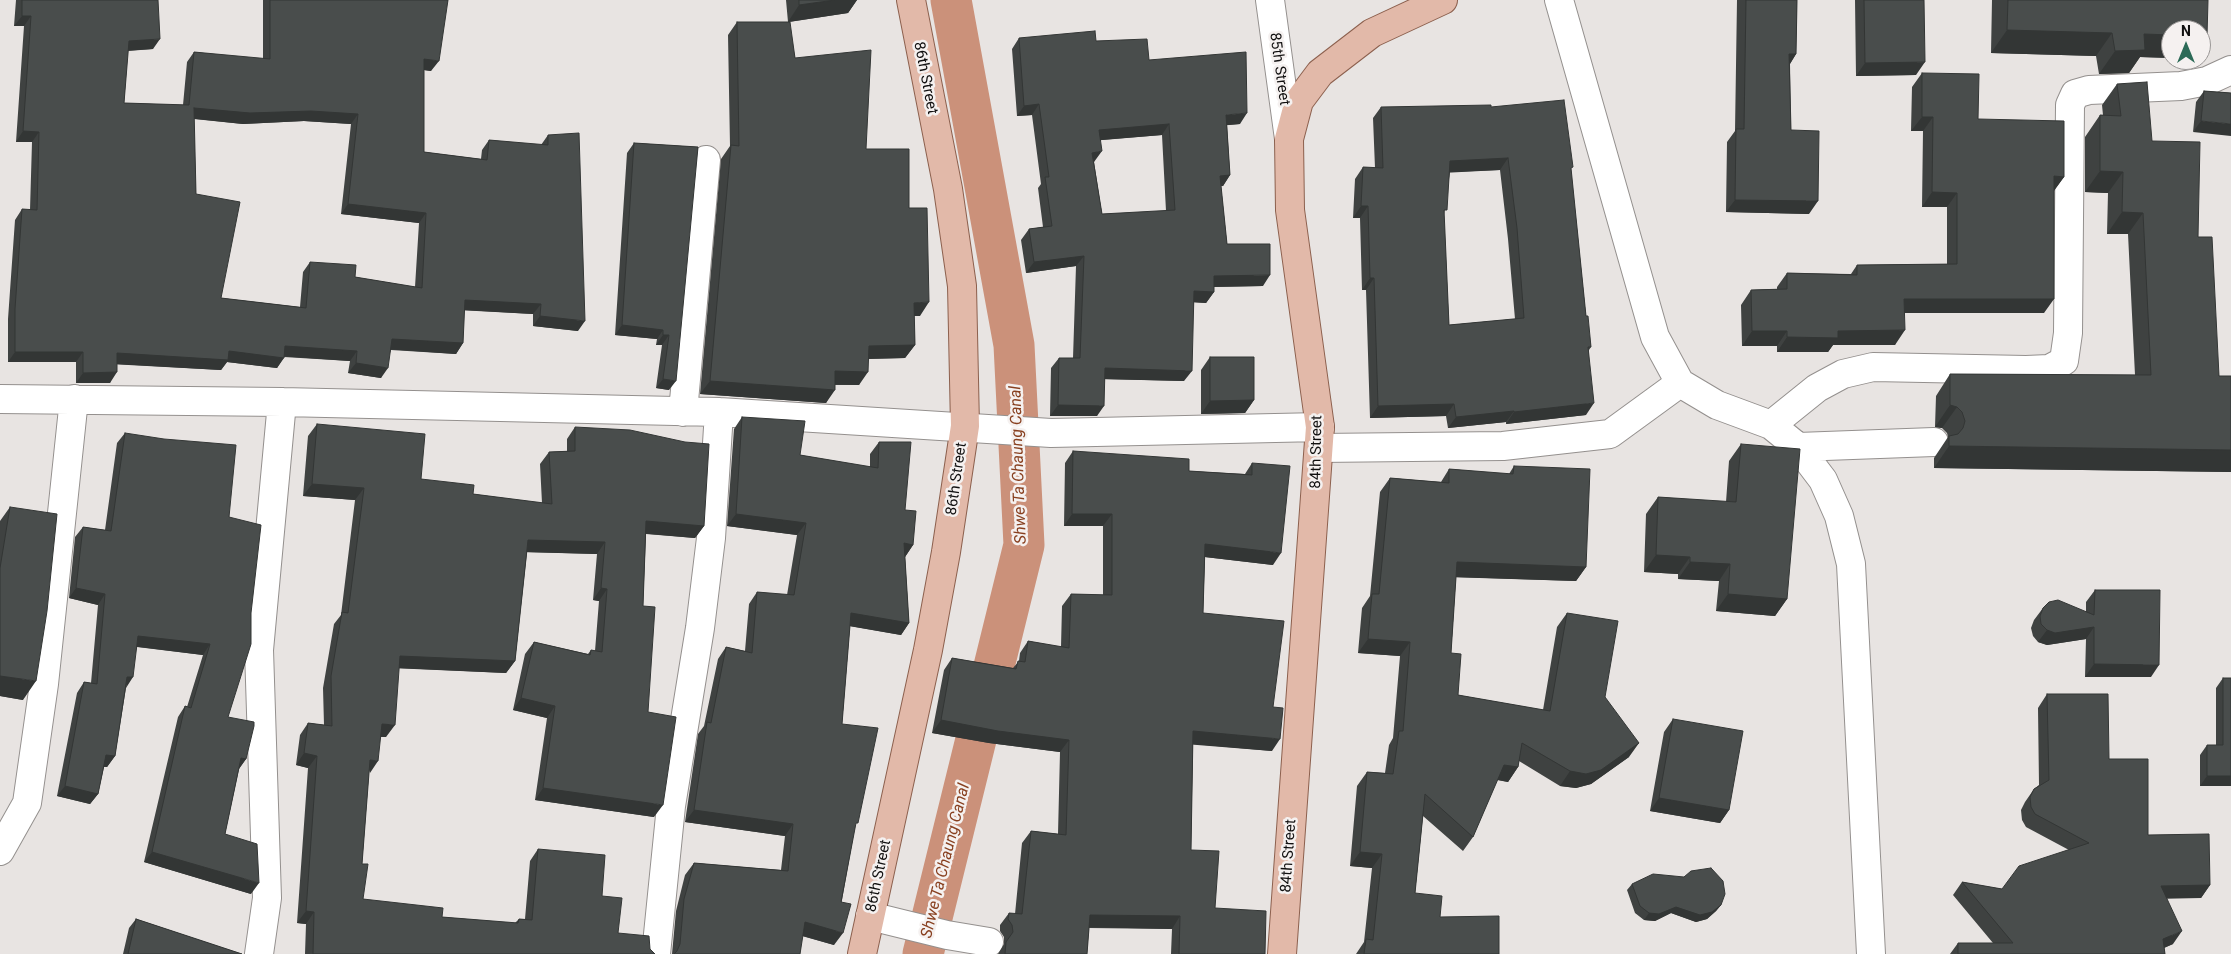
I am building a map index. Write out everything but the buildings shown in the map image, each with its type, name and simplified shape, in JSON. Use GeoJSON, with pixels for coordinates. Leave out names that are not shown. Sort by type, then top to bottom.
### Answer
{"type":"FeatureCollection","features":[{"type":"Feature","properties":{"kind":"main road","name":"86th Street"},"geometry":{"type":"LineString","coordinates":[[862,954],[928,650],[946,552],[978,427],[962,286],[948,189],[910,0]]}},
{"type":"Feature","properties":{"kind":"main road","name":"84th Street"},"geometry":{"type":"LineString","coordinates":[[1282,954],[1320,437],[1290,210],[1289,139],[1299,101],[1320,72],[1372,33],[1443,0]]}},
{"type":"Feature","properties":{"kind":"street","name":"85th Street"},"geometry":{"type":"LineString","coordinates":[[1270,0],[1289,139]]}},
{"type":"Feature","properties":{"kind":"street"},"geometry":{"type":"LineString","coordinates":[[1559,0],[1655,338],[1680,383],[1717,405],[1771,424],[1798,447],[1823,480],[1839,516],[1851,564],[1871,954]]}},
{"type":"Feature","properties":{"kind":"street"},"geometry":{"type":"LineString","coordinates":[[1771,424],[1817,388],[1844,374],[1873,367],[2026,370],[2048,369],[2064,361],[2068,333],[2070,105],[2075,94],[2090,90],[2181,86],[2207,81],[2231,70]]}},
{"type":"Feature","properties":{"kind":"street"},"geometry":{"type":"LineString","coordinates":[[683,412],[706,160]]}},
{"type":"Feature","properties":{"kind":"street"},"geometry":{"type":"LineString","coordinates":[[0,399],[282,402],[719,412],[1051,433],[1320,437],[1503,446],[1610,434],[1680,383]]}},
{"type":"Feature","properties":{"kind":"street"},"geometry":{"type":"LineString","coordinates":[[0,850],[27,803],[44,684],[74,399]]}},
{"type":"Feature","properties":{"kind":"street"},"geometry":{"type":"LineString","coordinates":[[259,954],[267,898],[259,650],[282,402]]}},
{"type":"Feature","properties":{"kind":"street"},"geometry":{"type":"LineString","coordinates":[[656,954],[671,806],[700,628],[711,538],[719,412]]}},
{"type":"Feature","properties":{"kind":"street"},"geometry":{"type":"LineString","coordinates":[[1798,447],[1934,442]]}},
{"type":"Feature","properties":{"kind":"street"},"geometry":{"type":"LineString","coordinates":[[870,916],[947,935],[989,942]]}},
{"type":"Feature","properties":{"kind":"waterway","name":"Shwe Ta Chaung Canal"},"geometry":{"type":"LineString","coordinates":[[923,954],[1024,545],[1014,345],[951,0]]}}]}
